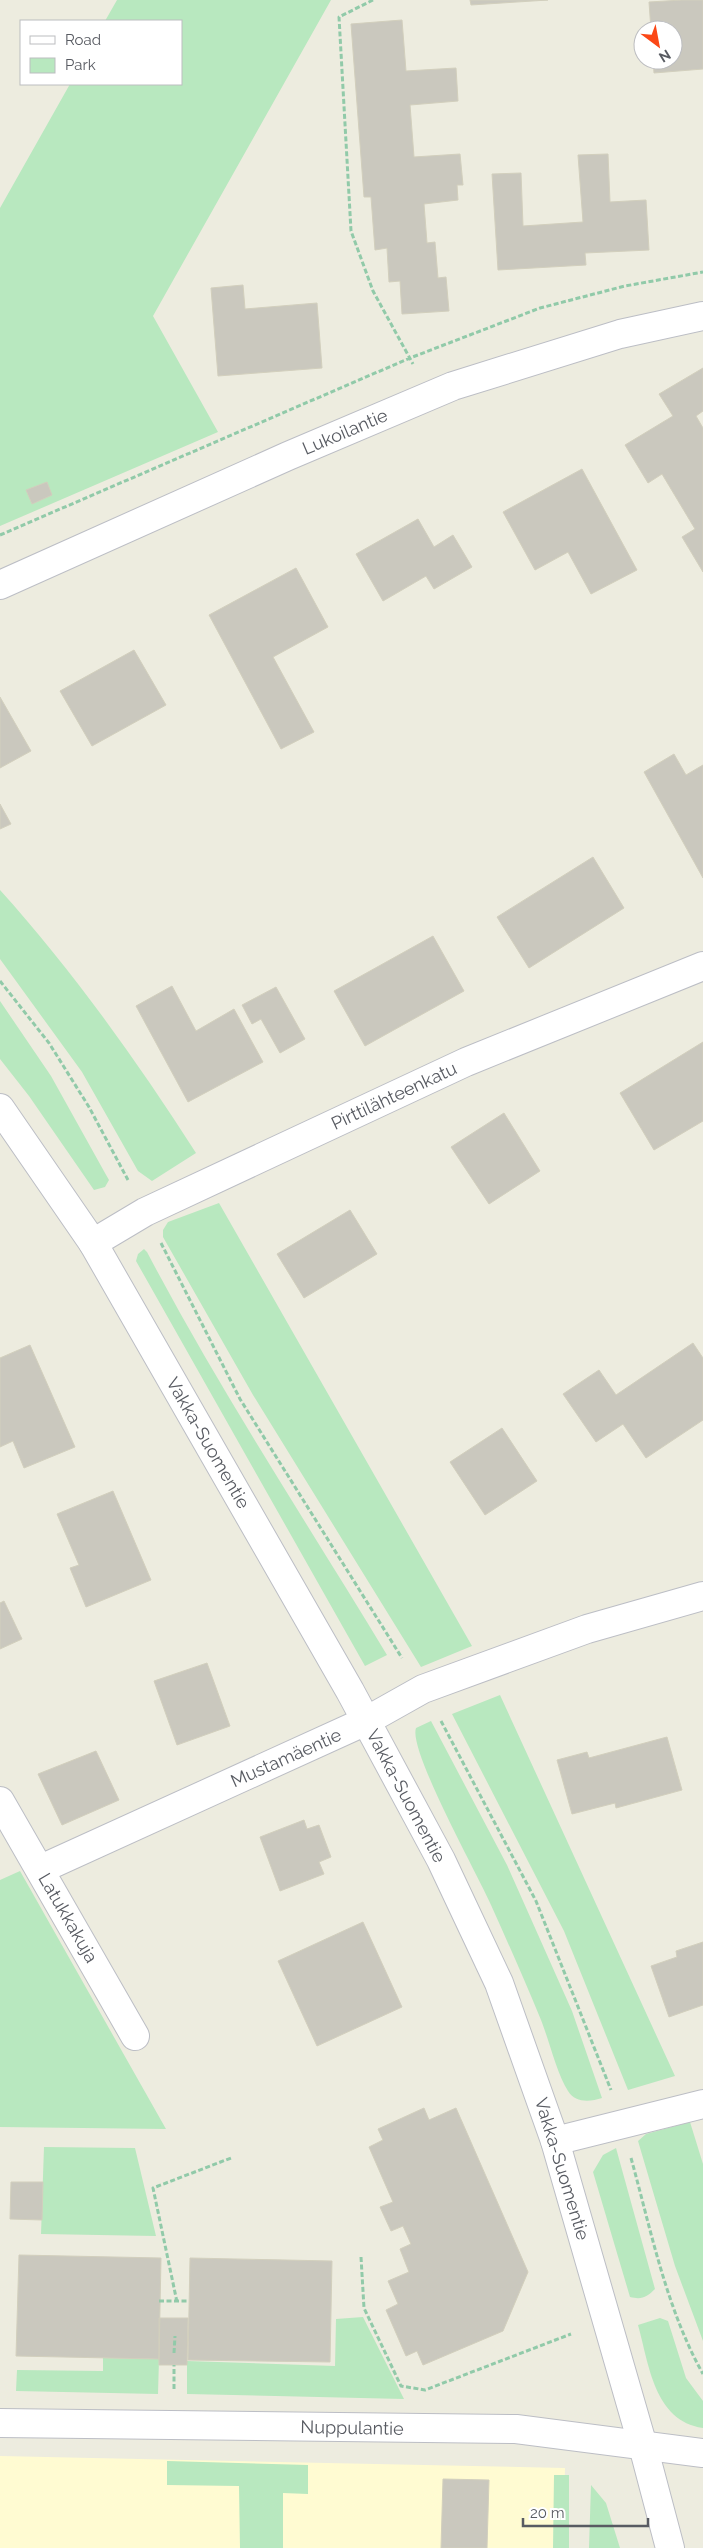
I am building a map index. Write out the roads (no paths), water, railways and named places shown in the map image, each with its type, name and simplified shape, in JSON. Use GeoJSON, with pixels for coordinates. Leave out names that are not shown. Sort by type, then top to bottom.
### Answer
{"type":"FeatureCollection","features":[{"type":"Feature","properties":{"kind":"street","name":"Lukoilantie"},"geometry":{"type":"LineString","coordinates":[[0,585],[453,386],[620,334],[703,316]]}},
{"type":"Feature","properties":{"kind":"street","name":"Pirttilähteenkatu"},"geometry":{"type":"LineString","coordinates":[[93,1243],[145,1212],[466,1062],[703,966]]}},
{"type":"Feature","properties":{"kind":"street","name":"Vakka-Suomentie"},"geometry":{"type":"LineString","coordinates":[[0,1108],[93,1243],[366,1721],[442,1860],[499,1983],[556,2141],[644,2446],[670,2548]]}},
{"type":"Feature","properties":{"kind":"street","name":"Mustamäentie"},"geometry":{"type":"LineString","coordinates":[[41,1869],[366,1721],[423,1689],[588,1629],[703,1596]]}},
{"type":"Feature","properties":{"kind":"street","name":"Latukkakuja"},"geometry":{"type":"LineString","coordinates":[[0,1801],[41,1869],[135,2036]]}},
{"type":"Feature","properties":{"kind":"street"},"geometry":{"type":"LineString","coordinates":[[556,2141],[703,2104]]}},
{"type":"Feature","properties":{"kind":"street","name":"Nuppulantie"},"geometry":{"type":"LineString","coordinates":[[0,2423],[516,2429],[703,2453]]}}]}
